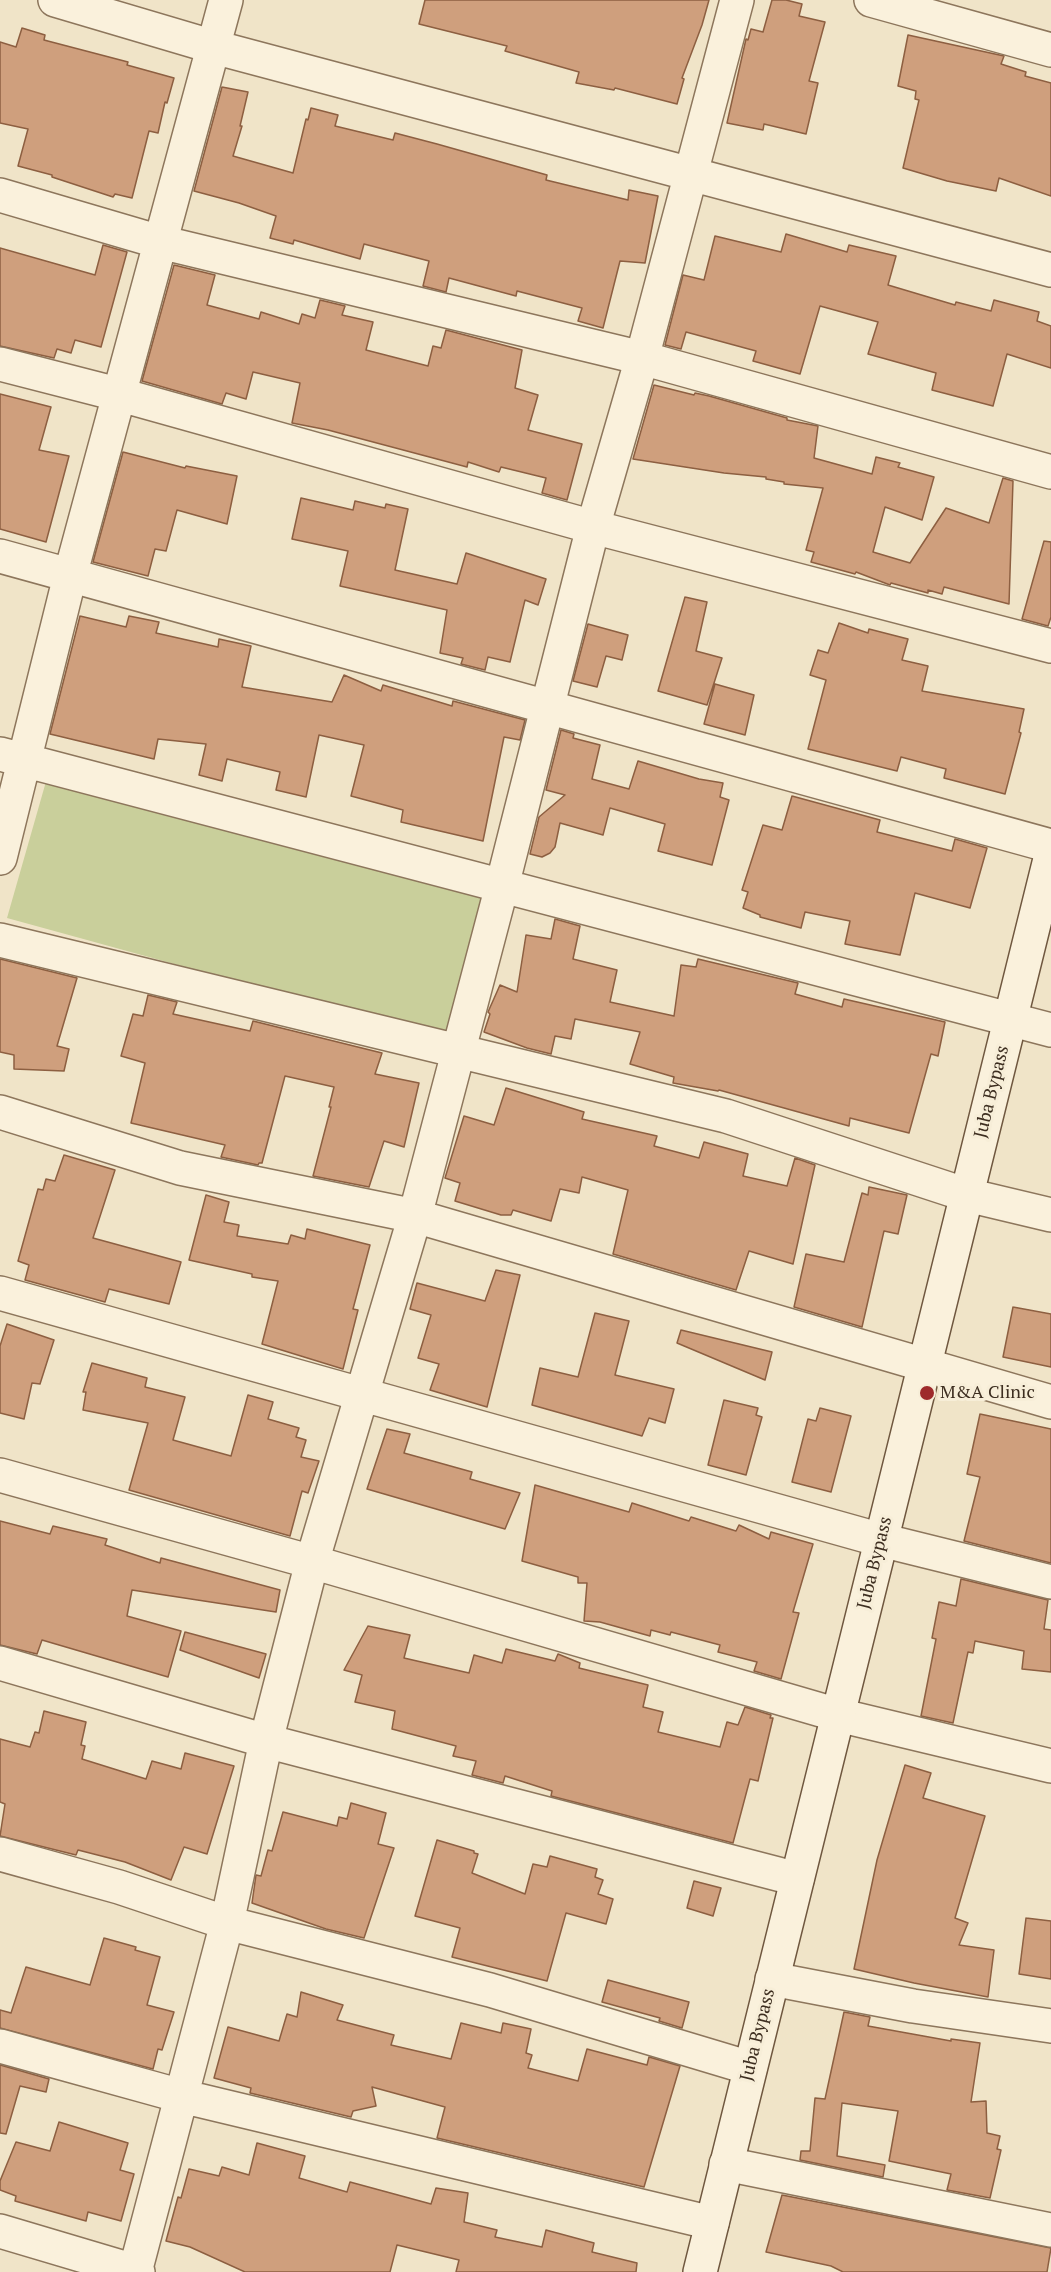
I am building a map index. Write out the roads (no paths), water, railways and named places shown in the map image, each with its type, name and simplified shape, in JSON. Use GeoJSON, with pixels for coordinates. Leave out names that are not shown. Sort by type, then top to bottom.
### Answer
{"type":"FeatureCollection","features":[{"type":"Feature","properties":{"kind":"street"},"geometry":{"type":"LineString","coordinates":[[55,0],[214,47],[691,176],[1051,270]]}},
{"type":"Feature","properties":{"kind":"street"},"geometry":{"type":"LineString","coordinates":[[0,858],[12,757],[70,576],[121,395],[226,0]]}},
{"type":"Feature","properties":{"kind":"street"},"geometry":{"type":"LineString","coordinates":[[0,2231],[136,2272],[227,1923],[266,1741],[312,1562],[414,1216],[459,1052],[593,527],[642,358],[737,0]]}},
{"type":"Feature","properties":{"kind":"street"},"geometry":{"type":"LineString","coordinates":[[871,0],[1051,50]]}},
{"type":"Feature","properties":{"kind":"street"},"geometry":{"type":"LineString","coordinates":[[0,195],[160,242],[642,358],[1051,472]]}},
{"type":"Feature","properties":{"kind":"street"},"geometry":{"type":"LineString","coordinates":[[0,364],[121,395],[593,527],[1051,646]]}},
{"type":"Feature","properties":{"kind":"street"},"geometry":{"type":"LineString","coordinates":[[0,556],[1051,846]]}},
{"type":"Feature","properties":{"kind":"street"},"geometry":{"type":"LineString","coordinates":[[12,757],[1051,1030]]}},
{"type":"Feature","properties":{"kind":"street","name":"Juba Bypass"},"geometry":{"type":"LineString","coordinates":[[700,2272],[1051,855]]}},
{"type":"Feature","properties":{"kind":"street"},"geometry":{"type":"LineString","coordinates":[[0,940],[726,1116],[966,1195],[1051,1215]]}},
{"type":"Feature","properties":{"kind":"street"},"geometry":{"type":"LineString","coordinates":[[0,1112],[180,1167],[414,1216],[1051,1402]]}},
{"type":"Feature","properties":{"kind":"street"},"geometry":{"type":"LineString","coordinates":[[0,1293],[881,1539],[1051,1582]]}},
{"type":"Feature","properties":{"kind":"street"},"geometry":{"type":"LineString","coordinates":[[0,1475],[312,1562],[838,1715],[1051,1766]]}},
{"type":"Feature","properties":{"kind":"street"},"geometry":{"type":"LineString","coordinates":[[0,1663],[266,1741],[797,1879]]}},
{"type":"Feature","properties":{"kind":"street"},"geometry":{"type":"LineString","coordinates":[[0,1854],[119,1887],[227,1923],[490,1990],[750,2068]]}},
{"type":"Feature","properties":{"kind":"street"},"geometry":{"type":"LineString","coordinates":[[772,1979],[913,2006],[1051,2026]]}},
{"type":"Feature","properties":{"kind":"street"},"geometry":{"type":"LineString","coordinates":[[0,2046],[181,2096],[712,2223]]}},
{"type":"Feature","properties":{"kind":"street"},"geometry":{"type":"LineString","coordinates":[[726,2164],[1051,2230]]}},
{"type":"Feature","properties":{"kind":"place","name":"M&A Clinic"},"geometry":{"type":"Point","coordinates":[927,1393]}}]}
